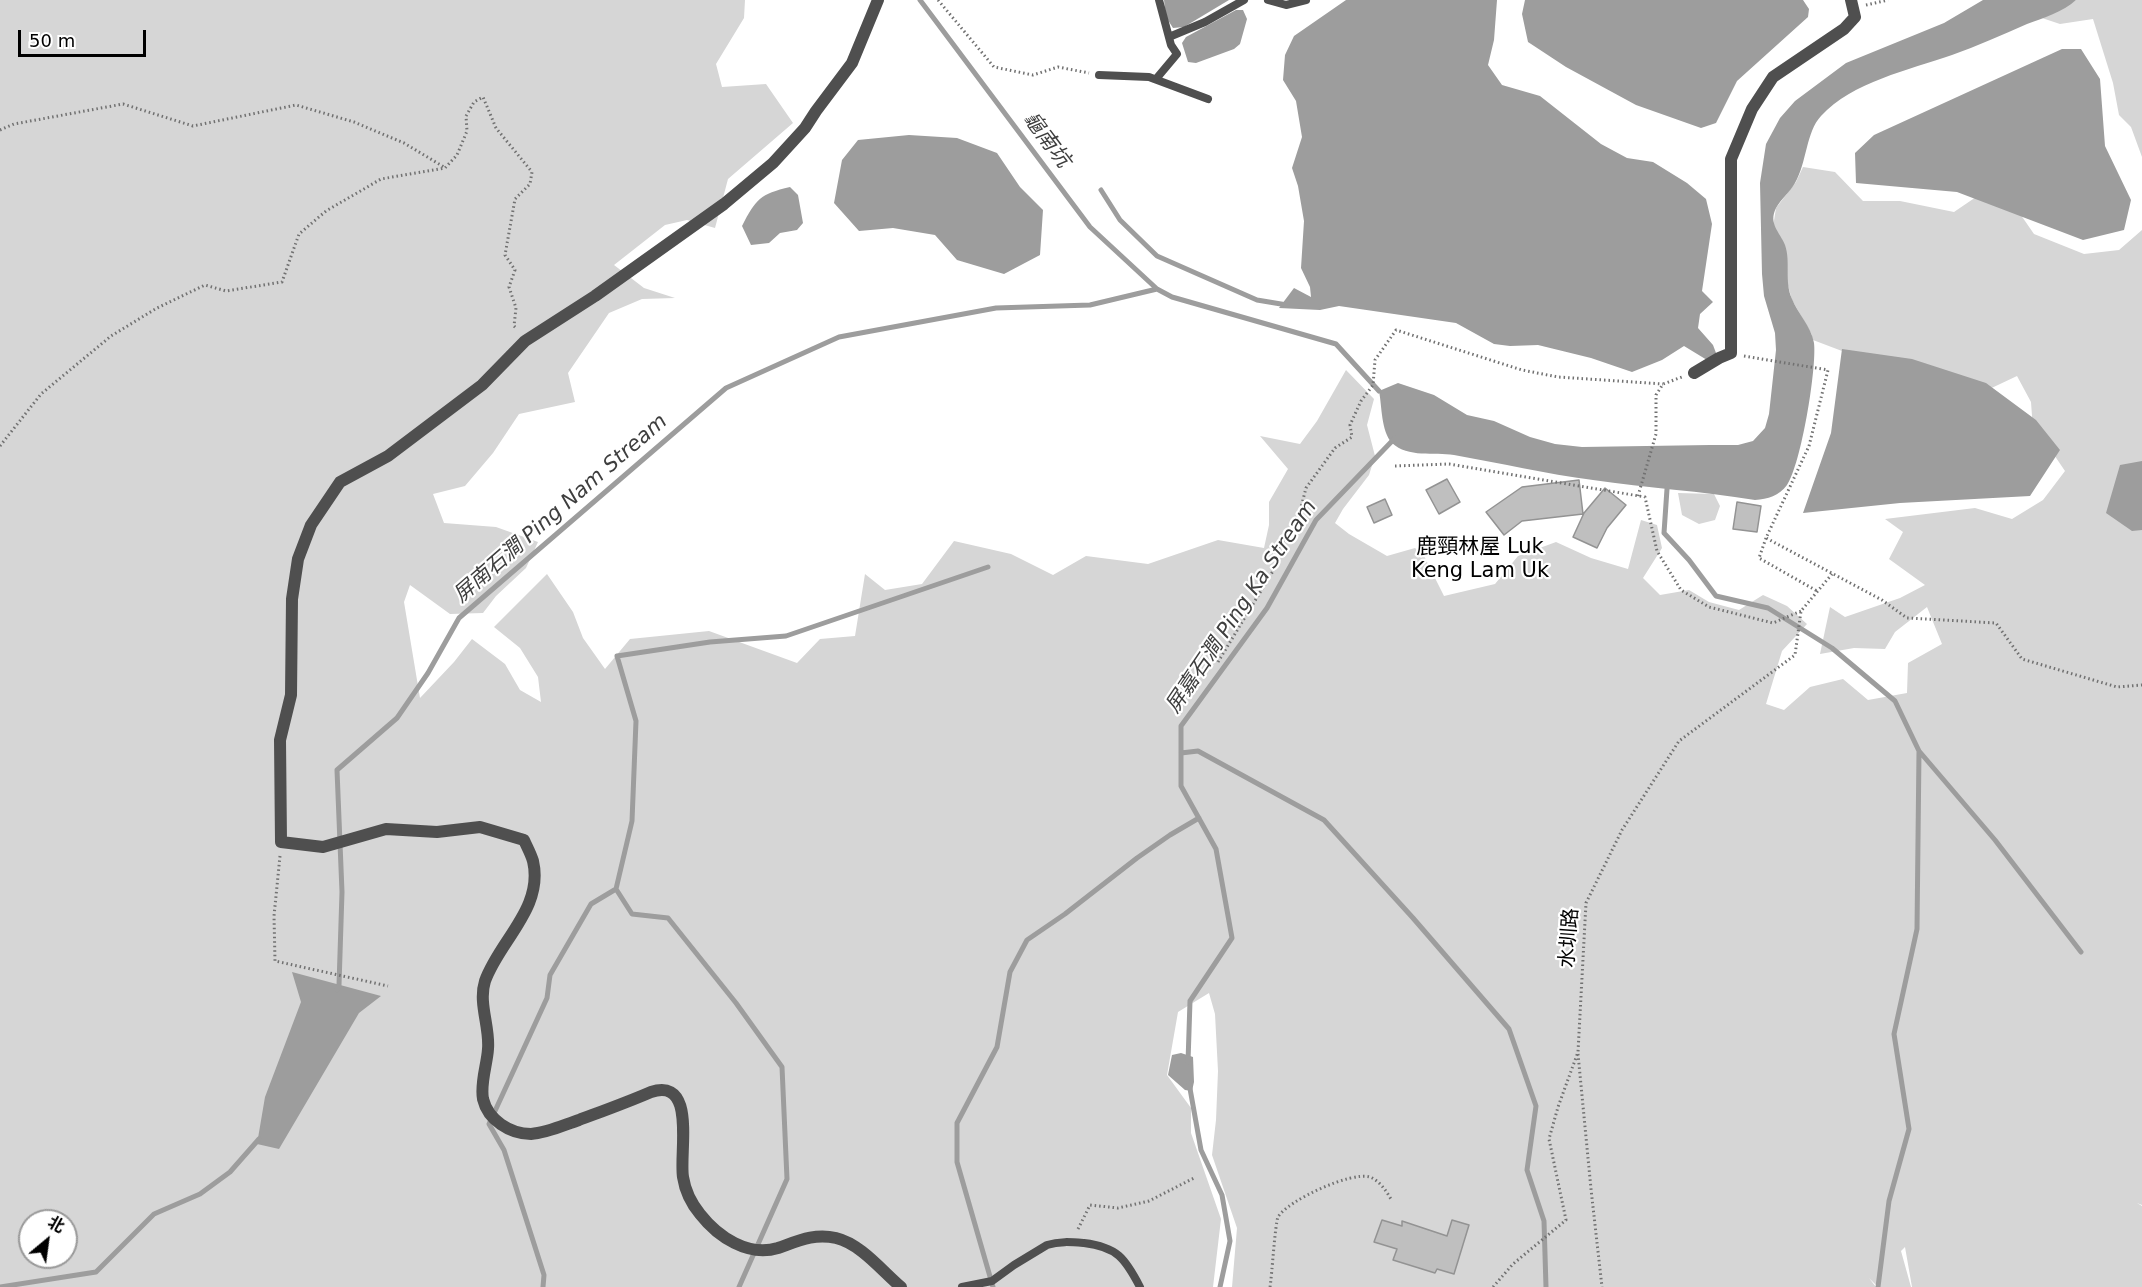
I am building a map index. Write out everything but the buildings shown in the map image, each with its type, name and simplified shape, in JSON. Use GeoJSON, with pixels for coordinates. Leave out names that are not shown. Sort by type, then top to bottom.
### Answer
{"type":"FeatureCollection","features":[{"type":"Feature","properties":{"kind":"street"},"geometry":{"type":"LineString","coordinates":[[878,0],[852,63],[805,128],[773,162],[724,204],[595,296],[525,341],[482,385],[388,456],[340,483],[311,525],[298,559],[292,599],[291,695],[280,740],[281,842],[323,847],[386,830],[437,832],[480,827],[524,840],[533,860],[532,892],[522,918],[488,975],[483,992],[488,1045],[483,1095],[486,1106],[493,1117],[512,1131],[539,1133],[660,1089],[668,1090],[678,1098],[682,1109],[682,1170],[686,1187],[700,1214],[715,1229],[743,1247],[760,1251],[808,1237],[837,1238],[857,1250],[901,1287]]}},
{"type":"Feature","properties":{"kind":"street"},"geometry":{"type":"LineString","coordinates":[[1694,373],[1731,353],[1731,159],[1752,109],[1773,77],[1844,30],[1855,17],[1852,4]]}},
{"type":"Feature","properties":{"kind":"lane"},"geometry":{"type":"LineString","coordinates":[[1156,79],[1177,54],[1169,37],[1160,0]]}},
{"type":"Feature","properties":{"kind":"lane"},"geometry":{"type":"LineString","coordinates":[[1169,37],[1205,22],[1244,0]]}},
{"type":"Feature","properties":{"kind":"lane"},"geometry":{"type":"LineString","coordinates":[[1268,0],[1287,5],[1306,0]]}},
{"type":"Feature","properties":{"kind":"lane"},"geometry":{"type":"LineString","coordinates":[[1099,75],[1149,77],[1208,99]]}},
{"type":"Feature","properties":{"kind":"lane"},"geometry":{"type":"LineString","coordinates":[[962,1287],[986,1284],[1047,1245],[1072,1242],[1103,1245],[1112,1250],[1128,1266],[1140,1287]]}},
{"type":"Feature","properties":{"kind":"path"},"geometry":{"type":"LineString","coordinates":[[938,0],[994,67],[1033,75],[1058,67],[1099,75]]}},
{"type":"Feature","properties":{"kind":"path"},"geometry":{"type":"LineString","coordinates":[[1852,4],[1888,0]]}},
{"type":"Feature","properties":{"kind":"path"},"geometry":{"type":"LineString","coordinates":[[0,446],[41,394],[111,336],[158,308],[205,285],[226,291],[282,282],[299,234],[326,211],[381,179],[446,168],[457,155],[467,131],[466,116],[474,102],[483,97],[496,128],[532,172],[530,184],[515,199],[505,255],[515,270],[509,286],[516,308],[514,326],[525,341]]}},
{"type":"Feature","properties":{"kind":"path"},"geometry":{"type":"LineString","coordinates":[[0,130],[14,124],[123,104],[193,126],[296,105],[354,122],[404,143],[446,168]]}},
{"type":"Feature","properties":{"kind":"path"},"geometry":{"type":"LineString","coordinates":[[1218,662],[1276,566],[1280,544],[1296,527],[1306,488],[1335,448],[1352,437],[1350,424],[1361,401],[1373,385],[1376,360],[1396,330],[1522,369],[1558,377],[1663,384],[1694,373]]}},
{"type":"Feature","properties":{"kind":"path"},"geometry":{"type":"LineString","coordinates":[[1731,353],[1828,370],[1809,446],[1759,558],[1818,591]]}},
{"type":"Feature","properties":{"kind":"path"},"geometry":{"type":"LineString","coordinates":[[1638,496],[1656,434],[1656,394],[1663,384]]}},
{"type":"Feature","properties":{"kind":"path"},"geometry":{"type":"LineString","coordinates":[[1395,466],[1449,464],[1645,497],[1657,551],[1681,590],[1709,608],[1773,623],[1802,611]]}},
{"type":"Feature","properties":{"kind":"path"},"geometry":{"type":"LineString","coordinates":[[1766,538],[1882,600],[1907,618],[1996,623],[2022,659],[2117,687],[2142,685]]}},
{"type":"Feature","properties":{"kind":"path","name":"水圳路"},"geometry":{"type":"LineString","coordinates":[[1493,1287],[1513,1264],[1566,1220],[1550,1139],[1557,1107],[1578,1052],[1586,903],[1622,830],[1678,741],[1794,655],[1802,611],[1832,574]]}},
{"type":"Feature","properties":{"kind":"path"},"geometry":{"type":"LineString","coordinates":[[281,842],[274,916],[275,961],[388,986]]}},
{"type":"Feature","properties":{"kind":"path"},"geometry":{"type":"LineString","coordinates":[[1578,1052],[1602,1287]]}},
{"type":"Feature","properties":{"kind":"path"},"geometry":{"type":"LineString","coordinates":[[1270,1287],[1278,1218],[1291,1204],[1307,1195],[1360,1176],[1377,1181],[1392,1201]]}},
{"type":"Feature","properties":{"kind":"path"},"geometry":{"type":"LineString","coordinates":[[1072,1242],[1090,1205],[1118,1208],[1149,1201],[1194,1178]]}},
{"type":"Feature","properties":{"kind":"shaded area"},"geometry":{"type":"Polygon","coordinates":[[[0,0],[745,0],[744,18],[716,64],[722,87],[766,84],[793,123],[728,179],[715,228],[687,220],[665,225],[614,265],[644,288],[675,298],[642,299],[609,313],[568,373],[575,402],[519,414],[493,453],[465,486],[433,494],[444,523],[496,527],[538,542],[526,568],[496,596],[483,613],[450,614],[410,585],[404,602],[420,698],[472,639],[505,664],[520,690],[541,702],[538,677],[520,648],[494,627],[547,574],[573,612],[583,638],[605,669],[630,639],[709,631],[797,663],[820,639],[855,636],[865,574],[885,590],[922,584],[954,541],[1011,554],[1053,575],[1086,556],[1148,564],[1218,540],[1264,548],[1269,525],[1269,502],[1288,469],[1260,436],[1300,444],[1317,421],[1346,370],[1374,399],[1367,425],[1375,456],[1369,475],[1335,523],[1387,556],[1415,548],[1424,556],[1444,596],[1495,584],[1518,556],[1556,542],[1591,558],[1628,569],[1641,520],[1657,525],[1662,548],[1643,578],[1660,595],[1689,590],[1709,602],[1739,610],[1763,595],[1787,606],[1807,624],[1782,651],[1766,704],[1784,710],[1810,687],[1843,679],[1868,700],[1907,693],[1908,663],[1942,644],[1927,607],[1895,632],[1885,649],[1854,648],[1820,654],[1830,607],[1845,617],[1900,598],[1925,585],[1889,559],[1903,532],[1885,519],[1975,508],[2012,519],[2043,500],[2065,471],[2044,440],[2033,430],[2031,402],[2017,376],[1981,393],[1892,370],[1813,340],[1792,300],[1787,282],[1785,246],[1773,227],[1776,208],[1796,182],[1803,167],[1835,172],[1863,201],[1900,201],[1954,212],[1998,182],[2034,234],[2084,254],[2119,250],[2142,230],[2142,1205],[2137,1203],[2142,1206],[2142,1287],[1912,1287],[1905,1247],[1901,1251],[1911,1287],[1878,1287],[1869,1278],[1876,1287],[1232,1287],[1237,1228],[1212,1155],[1218,1071],[1215,1014],[1209,993],[1178,1012],[1167,1075],[1191,1108],[1191,1133],[1221,1219],[1213,1287],[0,1287],[0,0]]]}},
{"type":"Feature","properties":{"kind":"shaded area"},"geometry":{"type":"Polygon","coordinates":[[[1164,0],[1229,0],[1184,27],[1173,28],[1166,17],[1164,0]]]}},
{"type":"Feature","properties":{"kind":"shaded area"},"geometry":{"type":"Polygon","coordinates":[[[1346,0],[1497,0],[1494,40],[1488,65],[1502,85],[1540,96],[1601,144],[1627,158],[1653,162],[1687,183],[1706,199],[1712,224],[1702,291],[1713,302],[1700,314],[1698,328],[1713,345],[1716,353],[1707,360],[1684,346],[1662,360],[1632,372],[1591,358],[1538,345],[1494,344],[1456,323],[1339,306],[1320,310],[1279,308],[1294,288],[1311,297],[1310,287],[1301,268],[1304,221],[1298,186],[1292,168],[1302,137],[1296,101],[1283,80],[1285,55],[1294,36],[1346,0]]]}},
{"type":"Feature","properties":{"kind":"shaded area"},"geometry":{"type":"Polygon","coordinates":[[[1525,0],[1803,0],[1809,9],[1808,17],[1737,81],[1716,123],[1701,128],[1636,105],[1566,67],[1528,42],[1522,14],[1525,0]]]}},
{"type":"Feature","properties":{"kind":"shaded area"},"geometry":{"type":"Polygon","coordinates":[[[1983,0],[2076,0],[2053,14],[1980,44],[1882,78],[1834,104],[1821,116],[1812,130],[1799,175],[1776,208],[1773,219],[1787,251],[1790,292],[1814,343],[1813,373],[1798,458],[1787,485],[1780,492],[1769,498],[1755,500],[1613,483],[1454,455],[1413,453],[1398,448],[1388,438],[1379,391],[1398,383],[1434,395],[1467,415],[1494,421],[1530,437],[1555,444],[1582,447],[1738,445],[1753,441],[1765,428],[1769,414],[1776,350],[1775,333],[1764,296],[1762,274],[1760,183],[1766,144],[1780,118],[1795,101],[1846,63],[1944,23],[1983,0]]]}},
{"type":"Feature","properties":{"kind":"shaded area"},"geometry":{"type":"Polygon","coordinates":[[[2076,0],[2142,0],[2142,157],[2131,127],[2119,115],[2113,83],[2093,19],[2060,24],[2042,18],[2076,0]]]}},
{"type":"Feature","properties":{"kind":"shaded area"},"geometry":{"type":"Polygon","coordinates":[[[1236,10],[1243,10],[1247,19],[1240,44],[1234,49],[1196,63],[1188,62],[1182,43],[1186,37],[1236,10]]]}},
{"type":"Feature","properties":{"kind":"shaded area"},"geometry":{"type":"Polygon","coordinates":[[[2062,49],[2081,49],[2100,79],[2105,146],[2131,200],[2124,230],[2083,240],[1957,192],[1856,183],[1855,153],[1874,135],[2062,49]]]}},
{"type":"Feature","properties":{"kind":"shaded area"},"geometry":{"type":"Polygon","coordinates":[[[909,135],[957,138],[997,153],[1020,187],[1043,210],[1040,255],[1004,274],[957,260],[935,235],[893,228],[859,231],[834,203],[842,160],[858,140],[909,135]]]}},
{"type":"Feature","properties":{"kind":"shaded area"},"geometry":{"type":"Polygon","coordinates":[[[790,187],[798,195],[803,223],[797,230],[780,233],[769,243],[751,245],[742,226],[755,204],[765,195],[790,187]]]}},
{"type":"Feature","properties":{"kind":"shaded area"},"geometry":{"type":"Polygon","coordinates":[[[1842,349],[1912,359],[1986,383],[2036,420],[2060,450],[2030,496],[1900,503],[1803,513],[1831,433],[1842,349]]]}},
{"type":"Feature","properties":{"kind":"shaded area"},"geometry":{"type":"Polygon","coordinates":[[[2142,461],[2142,530],[2132,531],[2106,513],[2120,465],[2142,461]]]}},
{"type":"Feature","properties":{"kind":"shaded area"},"geometry":{"type":"Polygon","coordinates":[[[1678,493],[1714,494],[1720,506],[1715,520],[1699,524],[1682,515],[1678,493]]]}},
{"type":"Feature","properties":{"kind":"shaded area"},"geometry":{"type":"Polygon","coordinates":[[[292,972],[381,996],[359,1013],[279,1149],[257,1144],[265,1097],[301,1002],[292,972]]]}},
{"type":"Feature","properties":{"kind":"shaded area"},"geometry":{"type":"Polygon","coordinates":[[[1181,1053],[1193,1057],[1192,1091],[1185,1090],[1168,1075],[1172,1055],[1181,1053]]]}},
{"type":"Feature","properties":{"kind":"waterway","name":"龜南坑"},"geometry":{"type":"LineString","coordinates":[[920,0],[1090,227],[1157,289]]}},
{"type":"Feature","properties":{"kind":"waterway"},"geometry":{"type":"LineString","coordinates":[[1101,190],[1120,220],[1157,256],[1257,300],[1287,305]]}},
{"type":"Feature","properties":{"kind":"waterway","name":"屏南石澗 Ping Nam Stream"},"geometry":{"type":"LineString","coordinates":[[337,990],[342,892],[337,770],[397,718],[428,673],[459,618],[726,388],[839,337],[996,308],[1090,305],[1157,289],[1172,297],[1336,344],[1379,391]]}},
{"type":"Feature","properties":{"kind":"waterway","name":"屏嘉石澗 Ping Ka Stream"},"geometry":{"type":"LineString","coordinates":[[1188,1062],[1190,1001],[1232,938],[1216,849],[1181,786],[1181,726],[1267,608],[1316,520],[1395,438]]}},
{"type":"Feature","properties":{"kind":"waterway"},"geometry":{"type":"LineString","coordinates":[[1669,485],[1664,533],[1689,560],[1716,596],[1768,608],[1832,648],[1895,701],[1919,751],[1917,929],[1894,1034],[1909,1129],[1889,1201],[1878,1287]]}},
{"type":"Feature","properties":{"kind":"waterway"},"geometry":{"type":"LineString","coordinates":[[739,1287],[787,1179],[782,1067],[736,1003],[668,918],[632,914],[616,889],[632,821],[636,721],[617,656],[710,642],[786,636],[988,567]]}},
{"type":"Feature","properties":{"kind":"waterway"},"geometry":{"type":"LineString","coordinates":[[1181,753],[1198,751],[1324,820],[1509,1029],[1536,1106],[1527,1170],[1544,1221],[1546,1287]]}},
{"type":"Feature","properties":{"kind":"waterway"},"geometry":{"type":"LineString","coordinates":[[1919,751],[1995,840],[2081,952]]}},
{"type":"Feature","properties":{"kind":"waterway"},"geometry":{"type":"LineString","coordinates":[[993,1287],[957,1162],[957,1123],[997,1047],[1010,972],[1027,940],[1065,914],[1137,858],[1199,818]]}},
{"type":"Feature","properties":{"kind":"waterway"},"geometry":{"type":"LineString","coordinates":[[543,1287],[544,1275],[504,1150],[489,1124],[547,998],[550,975],[591,904],[616,889]]}},
{"type":"Feature","properties":{"kind":"waterway","name":"屏嘉石澗 Ping Ka Stream"},"geometry":{"type":"LineString","coordinates":[[1189,1083],[1201,1150],[1222,1195],[1230,1241],[1220,1287]]}},
{"type":"Feature","properties":{"kind":"waterway","name":"屏南石澗 Ping Nam Stream"},"geometry":{"type":"LineString","coordinates":[[0,1287],[96,1272],[154,1214],[200,1194],[230,1172],[259,1139]]}},
{"type":"Feature","properties":{"kind":"district","name":"鹿頸林屋 Luk Keng Lam Uk"},"geometry":{"type":"Point","coordinates":[1480,560]}}]}
